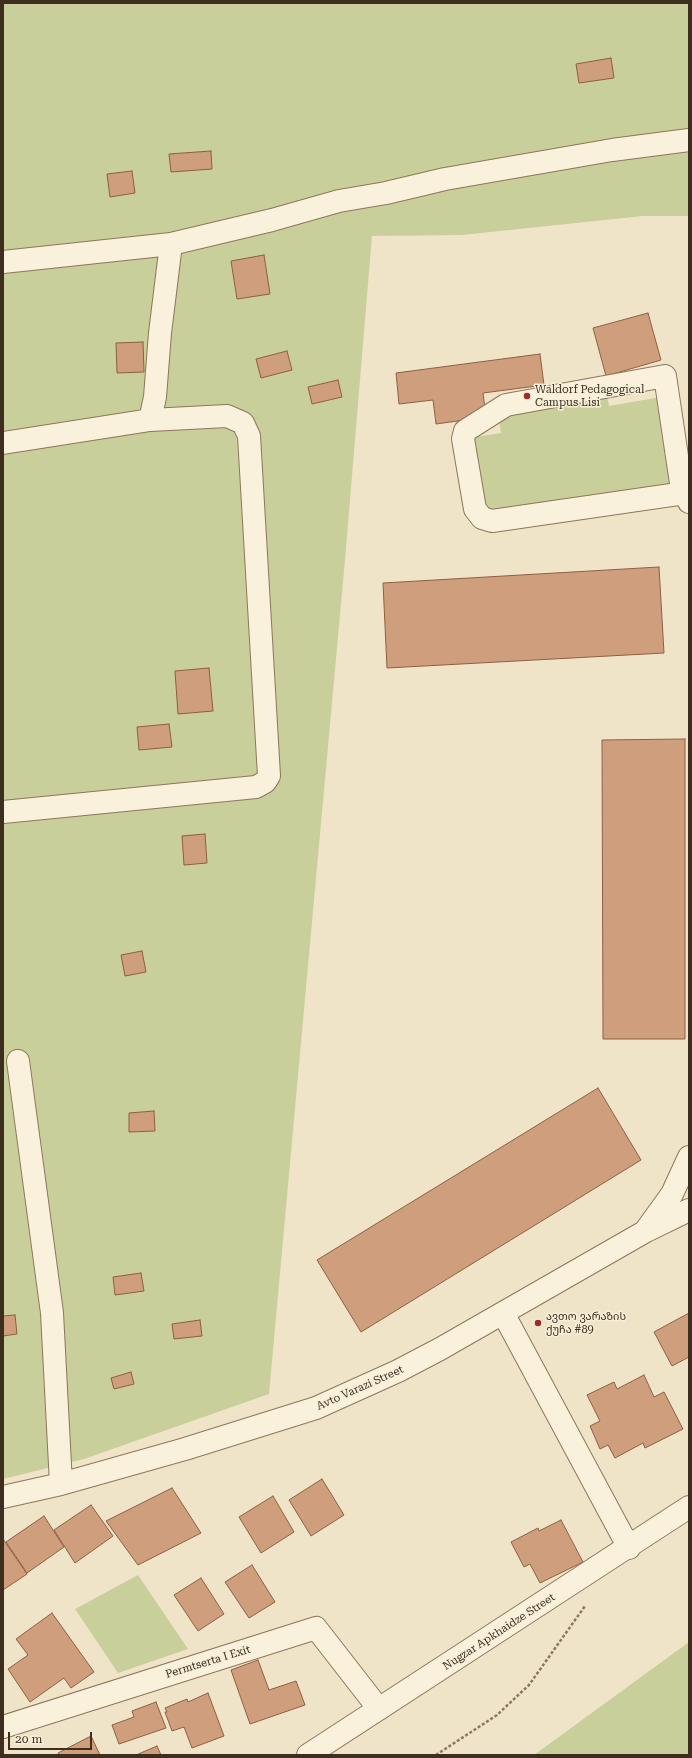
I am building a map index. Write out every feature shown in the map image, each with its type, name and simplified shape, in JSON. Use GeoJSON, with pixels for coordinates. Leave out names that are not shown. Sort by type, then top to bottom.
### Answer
{"type":"FeatureCollection","features":[{"type":"Feature","properties":{"kind":"street"},"geometry":{"type":"LineString","coordinates":[[3,262],[171,244],[272,220],[339,201],[386,193],[445,179],[612,150],[689,140]]}},
{"type":"Feature","properties":{"kind":"street"},"geometry":{"type":"LineString","coordinates":[[150,420],[155,397],[160,333],[171,244]]}},
{"type":"Feature","properties":{"kind":"street"},"geometry":{"type":"LineString","coordinates":[[665,376],[680,476],[687,498],[492,522],[482,518],[475,509],[463,439],[466,431],[506,405],[665,376]]}},
{"type":"Feature","properties":{"kind":"street"},"geometry":{"type":"LineString","coordinates":[[3,443],[150,420],[226,416],[243,423],[249,436],[269,776],[264,782],[256,787],[3,812]]}},
{"type":"Feature","properties":{"kind":"street"},"geometry":{"type":"LineString","coordinates":[[18,1061],[52,1313],[61,1484]]}},
{"type":"Feature","properties":{"kind":"street"},"geometry":{"type":"LineString","coordinates":[[646,1231],[672,1194],[689,1157]]}},
{"type":"Feature","properties":{"kind":"street","name":"Avto Varazi Street"},"geometry":{"type":"LineString","coordinates":[[3,1497],[61,1484],[185,1449],[316,1408],[398,1371],[646,1231],[689,1210]]}},
{"type":"Feature","properties":{"kind":"street"},"geometry":{"type":"LineString","coordinates":[[503,1313],[629,1548]]}},
{"type":"Feature","properties":{"kind":"street","name":"Nugzar Apkhaidze Street"},"geometry":{"type":"LineString","coordinates":[[308,1755],[629,1548],[689,1507]]}},
{"type":"Feature","properties":{"kind":"street","name":"Permtserta I Exit"},"geometry":{"type":"LineString","coordinates":[[3,1727],[316,1628],[379,1709]]}},
{"type":"Feature","properties":{"kind":"path"},"geometry":{"type":"LineString","coordinates":[[436,1755],[497,1715],[529,1685],[587,1604]]}},
{"type":"Feature","properties":{"kind":"green space"},"geometry":{"type":"Polygon","coordinates":[[[3,3],[689,3],[689,216],[643,216],[462,235],[372,236],[345,560],[269,1394],[84,1459],[3,1479],[3,3]]]}},
{"type":"Feature","properties":{"kind":"green space"},"geometry":{"type":"Polygon","coordinates":[[[607,395],[609,406],[661,397],[675,479],[666,488],[492,515],[481,509],[469,438],[501,433],[498,414],[607,395]]]}},
{"type":"Feature","properties":{"kind":"green space"},"geometry":{"type":"Polygon","coordinates":[[[138,1575],[188,1649],[118,1673],[75,1609],[138,1575]]]}},
{"type":"Feature","properties":{"kind":"green space"},"geometry":{"type":"Polygon","coordinates":[[[689,1642],[689,1755],[534,1755],[689,1642]]]}},
{"type":"Feature","properties":{"kind":"building"},"geometry":{"type":"Polygon","coordinates":[[[611,58],[614,78],[579,83],[576,64],[611,58]]]}},
{"type":"Feature","properties":{"kind":"building"},"geometry":{"type":"Polygon","coordinates":[[[211,151],[212,169],[171,172],[169,154],[211,151]]]}},
{"type":"Feature","properties":{"kind":"building"},"geometry":{"type":"Polygon","coordinates":[[[132,171],[135,193],[110,197],[107,174],[132,171]]]}},
{"type":"Feature","properties":{"kind":"building"},"geometry":{"type":"Polygon","coordinates":[[[264,255],[270,294],[237,299],[231,261],[264,255]]]}},
{"type":"Feature","properties":{"kind":"building"},"geometry":{"type":"Polygon","coordinates":[[[648,313],[661,360],[606,376],[593,328],[648,313]]]}},
{"type":"Feature","properties":{"kind":"building"},"geometry":{"type":"Polygon","coordinates":[[[143,342],[144,372],[117,373],[116,343],[143,342]]]}},
{"type":"Feature","properties":{"kind":"building"},"geometry":{"type":"Polygon","coordinates":[[[287,351],[292,370],[261,378],[256,359],[287,351]]]}},
{"type":"Feature","properties":{"kind":"building"},"geometry":{"type":"Polygon","coordinates":[[[540,354],[544,385],[483,393],[486,417],[436,424],[433,400],[399,404],[396,373],[540,354]]]}},
{"type":"Feature","properties":{"kind":"building"},"geometry":{"type":"Polygon","coordinates":[[[338,380],[342,397],[312,404],[308,387],[338,380]]]}},
{"type":"Feature","properties":{"kind":"building"},"geometry":{"type":"Polygon","coordinates":[[[659,567],[664,653],[387,668],[383,583],[659,567]]]}},
{"type":"Feature","properties":{"kind":"building"},"geometry":{"type":"Polygon","coordinates":[[[209,668],[213,711],[178,714],[175,671],[209,668]]]}},
{"type":"Feature","properties":{"kind":"building"},"geometry":{"type":"Polygon","coordinates":[[[169,724],[172,747],[139,750],[137,727],[169,724]]]}},
{"type":"Feature","properties":{"kind":"building"},"geometry":{"type":"Polygon","coordinates":[[[685,739],[685,1039],[603,1039],[602,740],[685,739]]]}},
{"type":"Feature","properties":{"kind":"building"},"geometry":{"type":"Polygon","coordinates":[[[205,834],[207,863],[184,865],[182,836],[205,834]]]}},
{"type":"Feature","properties":{"kind":"building"},"geometry":{"type":"Polygon","coordinates":[[[142,951],[146,972],[125,976],[121,955],[142,951]]]}},
{"type":"Feature","properties":{"kind":"building"},"geometry":{"type":"Polygon","coordinates":[[[598,1088],[641,1160],[361,1332],[317,1260],[598,1088]]]}},
{"type":"Feature","properties":{"kind":"building"},"geometry":{"type":"Polygon","coordinates":[[[154,1111],[155,1131],[129,1132],[129,1113],[154,1111]]]}},
{"type":"Feature","properties":{"kind":"building"},"geometry":{"type":"Polygon","coordinates":[[[141,1273],[144,1291],[115,1295],[113,1277],[141,1273]]]}},
{"type":"Feature","properties":{"kind":"building"},"geometry":{"type":"Polygon","coordinates":[[[689,1313],[689,1357],[672,1366],[654,1332],[689,1313]]]}},
{"type":"Feature","properties":{"kind":"building"},"geometry":{"type":"Polygon","coordinates":[[[15,1315],[17,1334],[3,1336],[3,1316],[15,1315]]]}},
{"type":"Feature","properties":{"kind":"building"},"geometry":{"type":"Polygon","coordinates":[[[200,1320],[202,1336],[174,1339],[172,1324],[200,1320]]]}},
{"type":"Feature","properties":{"kind":"building"},"geometry":{"type":"Polygon","coordinates":[[[131,1372],[134,1384],[114,1389],[111,1378],[131,1372]]]}},
{"type":"Feature","properties":{"kind":"building"},"geometry":{"type":"Polygon","coordinates":[[[644,1375],[654,1397],[664,1392],[683,1429],[645,1448],[643,1443],[615,1458],[608,1445],[600,1449],[590,1426],[600,1421],[587,1395],[614,1382],[617,1389],[644,1375]]]}},
{"type":"Feature","properties":{"kind":"building"},"geometry":{"type":"Polygon","coordinates":[[[322,1479],[344,1515],[311,1536],[289,1500],[322,1479]]]}},
{"type":"Feature","properties":{"kind":"building"},"geometry":{"type":"Polygon","coordinates":[[[172,1488],[201,1533],[138,1565],[106,1521],[172,1488]]]}},
{"type":"Feature","properties":{"kind":"building"},"geometry":{"type":"Polygon","coordinates":[[[273,1496],[294,1532],[261,1553],[239,1517],[273,1496]]]}},
{"type":"Feature","properties":{"kind":"building"},"geometry":{"type":"Polygon","coordinates":[[[91,1505],[113,1536],[75,1563],[54,1530],[91,1505]]]}},
{"type":"Feature","properties":{"kind":"building"},"geometry":{"type":"Polygon","coordinates":[[[44,1516],[64,1547],[27,1573],[6,1542],[44,1516]]]}},
{"type":"Feature","properties":{"kind":"building"},"geometry":{"type":"Polygon","coordinates":[[[561,1520],[583,1562],[540,1583],[530,1564],[524,1567],[511,1542],[538,1528],[539,1531],[561,1520]]]}},
{"type":"Feature","properties":{"kind":"building"},"geometry":{"type":"Polygon","coordinates":[[[3,1539],[27,1574],[3,1590],[3,1539]]]}},
{"type":"Feature","properties":{"kind":"building"},"geometry":{"type":"Polygon","coordinates":[[[252,1565],[275,1602],[249,1618],[225,1582],[252,1565]]]}},
{"type":"Feature","properties":{"kind":"building"},"geometry":{"type":"Polygon","coordinates":[[[201,1578],[224,1614],[198,1631],[174,1595],[201,1578]]]}},
{"type":"Feature","properties":{"kind":"building"},"geometry":{"type":"Polygon","coordinates":[[[52,1613],[94,1672],[71,1688],[64,1678],[30,1702],[8,1669],[28,1655],[16,1639],[52,1613]]]}},
{"type":"Feature","properties":{"kind":"building"},"geometry":{"type":"Polygon","coordinates":[[[258,1660],[269,1690],[296,1681],[305,1705],[250,1724],[231,1670],[258,1660]]]}},
{"type":"Feature","properties":{"kind":"building"},"geometry":{"type":"Polygon","coordinates":[[[208,1693],[224,1736],[192,1748],[184,1727],[172,1731],[165,1708],[187,1699],[188,1702],[208,1693]]]}},
{"type":"Feature","properties":{"kind":"building"},"geometry":{"type":"Polygon","coordinates":[[[156,1702],[166,1728],[119,1744],[112,1725],[134,1717],[132,1711],[156,1702]]]}},
{"type":"Feature","properties":{"kind":"building"},"geometry":{"type":"Polygon","coordinates":[[[91,1736],[100,1755],[59,1755],[58,1753],[91,1736]]]}},
{"type":"Feature","properties":{"kind":"building"},"geometry":{"type":"Polygon","coordinates":[[[157,1746],[161,1755],[136,1755],[157,1746]]]}},
{"type":"Feature","properties":{"kind":"place","name":"Waldorf Pedagogical Campus Lisi"},"geometry":{"type":"Point","coordinates":[527,396]}},
{"type":"Feature","properties":{"kind":"place","name":"ავთო ვარაზის ქუჩა #89"},"geometry":{"type":"Point","coordinates":[538,1323]}}]}
